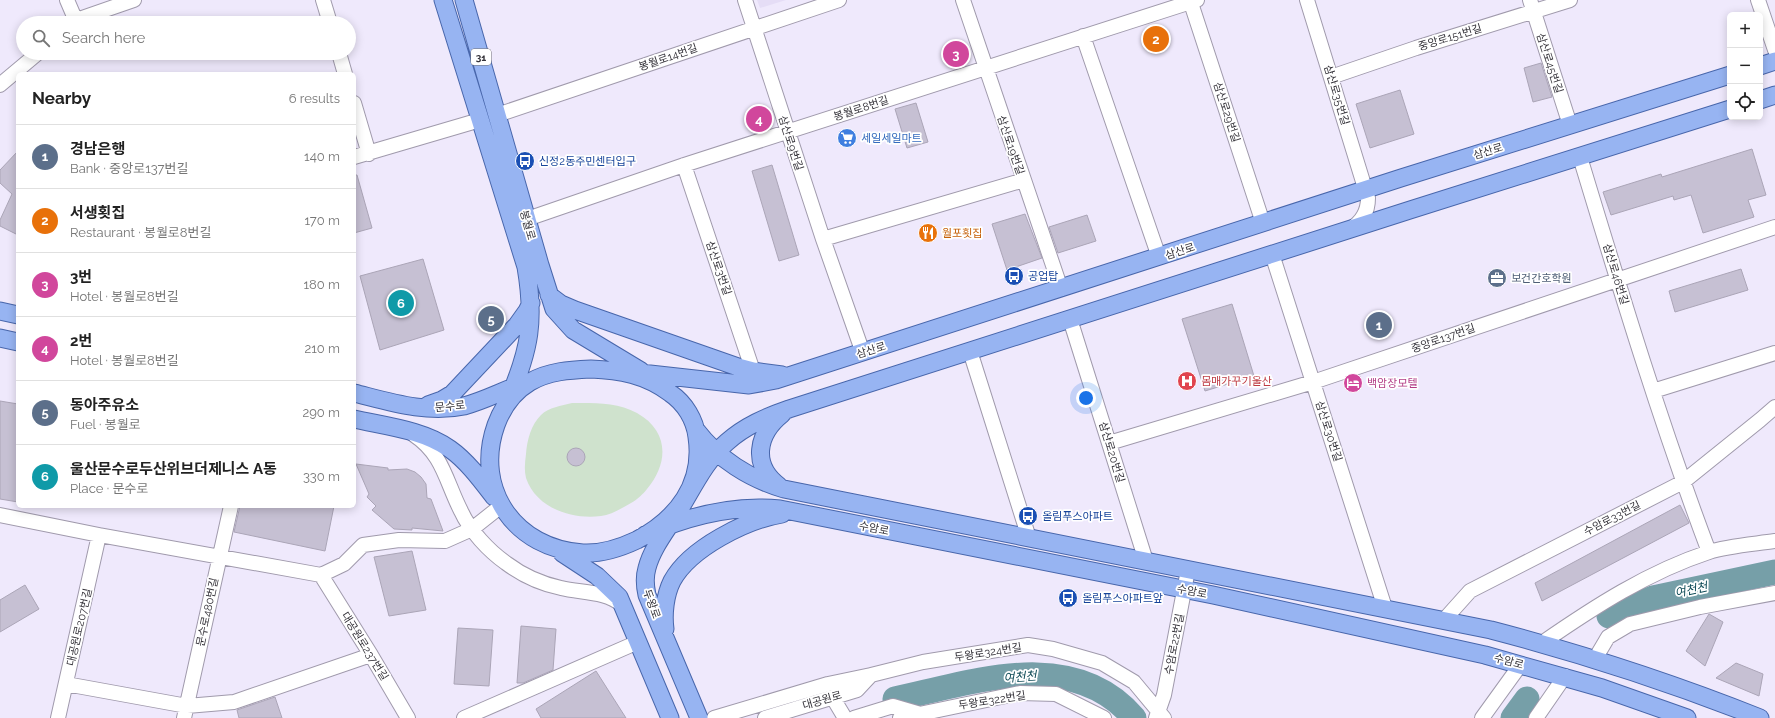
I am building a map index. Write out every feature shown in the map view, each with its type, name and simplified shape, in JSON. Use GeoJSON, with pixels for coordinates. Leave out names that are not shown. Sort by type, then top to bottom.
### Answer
{"type":"FeatureCollection","features":[{"type":"Feature","properties":{"kind":"main road"},"geometry":{"type":"LineString","coordinates":[[443,0],[480,120],[526,244]]}},
{"type":"Feature","properties":{"kind":"main road","name":"봉월로"},"geometry":{"type":"LineString","coordinates":[[464,0],[527,219],[526,267],[531,303],[529,341],[524,360],[493,435],[490,451],[491,480],[501,506]]}},
{"type":"Feature","properties":{"kind":"main road"},"geometry":{"type":"LineString","coordinates":[[1763,65],[1775,61]]}},
{"type":"Feature","properties":{"kind":"main road","name":"삼산로"},"geometry":{"type":"LineString","coordinates":[[543,376],[575,370],[623,371],[749,385],[763,383],[863,353],[1366,190],[1727,76]]}},
{"type":"Feature","properties":{"kind":"main road"},"geometry":{"type":"LineString","coordinates":[[1763,99],[1775,95]]}},
{"type":"Feature","properties":{"kind":"main road"},"geometry":{"type":"LineString","coordinates":[[549,546],[583,553],[601,552],[619,548],[645,536],[669,517],[689,493],[717,452],[737,434],[749,426],[789,409],[1350,229],[1727,111]]}},
{"type":"Feature","properties":{"kind":"main road","name":"봉월로"},"geometry":{"type":"LineString","coordinates":[[526,244],[554,309],[573,330],[644,373],[671,393]]}},
{"type":"Feature","properties":{"kind":"main road"},"geometry":{"type":"LineString","coordinates":[[549,295],[561,304],[575,310],[753,371],[792,375]]}},
{"type":"Feature","properties":{"kind":"main road"},"geometry":{"type":"LineString","coordinates":[[416,407],[442,400],[452,394],[518,325],[531,303]]}},
{"type":"Feature","properties":{"kind":"main road"},"geometry":{"type":"LineString","coordinates":[[0,311],[16,315]]}},
{"type":"Feature","properties":{"kind":"main road"},"geometry":{"type":"LineString","coordinates":[[0,338],[16,342]]}},
{"type":"Feature","properties":{"kind":"main road"},"geometry":{"type":"LineString","coordinates":[[623,371],[655,383],[671,393],[684,406],[696,430],[699,448],[695,479],[689,493]]}},
{"type":"Feature","properties":{"kind":"main road"},"geometry":{"type":"LineString","coordinates":[[506,404],[521,388],[543,376]]}},
{"type":"Feature","properties":{"kind":"main road","name":"문수로"},"geometry":{"type":"LineString","coordinates":[[356,393],[416,407],[441,408],[462,406],[479,401],[543,376]]}},
{"type":"Feature","properties":{"kind":"main road"},"geometry":{"type":"LineString","coordinates":[[784,489],[774,482],[765,471],[760,459],[760,448],[762,438],[767,429],[776,419],[789,409]]}},
{"type":"Feature","properties":{"kind":"main road"},"geometry":{"type":"LineString","coordinates":[[356,419],[428,437],[451,450],[483,482],[519,527],[580,564],[597,576],[615,593],[624,608],[665,713]]}},
{"type":"Feature","properties":{"kind":"main road","name":"수암로"},"geometry":{"type":"LineString","coordinates":[[696,430],[717,452],[739,469],[757,479],[784,489],[1444,620],[1542,643],[1595,659],[1655,678],[1760,718]]}},
{"type":"Feature","properties":{"kind":"main road","name":"두왕로"},"geometry":{"type":"LineString","coordinates":[[689,493],[652,556],[645,578],[647,595],[699,718]]}},
{"type":"Feature","properties":{"kind":"main road","name":"수암로"},"geometry":{"type":"LineString","coordinates":[[645,536],[670,525],[733,508],[764,507],[796,512],[1185,589],[1312,616],[1521,664],[1602,688],[1687,718]]}},
{"type":"Feature","properties":{"kind":"main road"},"geometry":{"type":"LineString","coordinates":[[666,639],[664,621],[668,593],[672,581],[686,563],[709,546],[745,525],[771,516],[796,512]]}},
{"type":"Feature","properties":{"kind":"street"},"geometry":{"type":"LineString","coordinates":[[67,0],[73,16]]}},
{"type":"Feature","properties":{"kind":"street"},"geometry":{"type":"LineString","coordinates":[[88,16],[134,0]]}},
{"type":"Feature","properties":{"kind":"street"},"geometry":{"type":"LineString","coordinates":[[323,0],[328,16]]}},
{"type":"Feature","properties":{"kind":"street","name":"삼산로9번길"},"geometry":{"type":"LineString","coordinates":[[745,0],[823,239],[863,353]]}},
{"type":"Feature","properties":{"kind":"street","name":"봉월로14번길"},"geometry":{"type":"LineString","coordinates":[[497,115],[754,27],[839,0]]}},
{"type":"Feature","properties":{"kind":"street","name":"삼산로19번길"},"geometry":{"type":"LineString","coordinates":[[963,0],[1061,289]]}},
{"type":"Feature","properties":{"kind":"street","name":"삼산로35번길"},"geometry":{"type":"LineString","coordinates":[[1306,0],[1368,198],[1366,210],[1360,222],[1350,229]]}},
{"type":"Feature","properties":{"kind":"street","name":"중앙로151번길"},"geometry":{"type":"LineString","coordinates":[[1331,77],[1532,6],[1570,0]]}},
{"type":"Feature","properties":{"kind":"street"},"geometry":{"type":"LineString","coordinates":[[1758,0],[1775,50]]}},
{"type":"Feature","properties":{"kind":"street","name":"봉월로8번길"},"geometry":{"type":"LineString","coordinates":[[527,219],[684,165],[1193,1]]}},
{"type":"Feature","properties":{"kind":"street","name":"삼산로29번길"},"geometry":{"type":"LineString","coordinates":[[1193,1],[1263,224]]}},
{"type":"Feature","properties":{"kind":"street","name":"삼산로45번길"},"geometry":{"type":"LineString","coordinates":[[1532,6],[1570,125]]}},
{"type":"Feature","properties":{"kind":"street"},"geometry":{"type":"LineString","coordinates":[[1083,36],[1159,257]]}},
{"type":"Feature","properties":{"kind":"street"},"geometry":{"type":"LineString","coordinates":[[0,85],[30,60]]}},
{"type":"Feature","properties":{"kind":"street"},"geometry":{"type":"LineString","coordinates":[[341,60],[344,72]]}},
{"type":"Feature","properties":{"kind":"street"},"geometry":{"type":"LineString","coordinates":[[356,110],[369,154]]}},
{"type":"Feature","properties":{"kind":"street"},"geometry":{"type":"LineString","coordinates":[[356,157],[480,120]]}},
{"type":"Feature","properties":{"kind":"street","name":"삼산로46번길"},"geometry":{"type":"LineString","coordinates":[[1580,157],[1653,391],[1683,482],[1710,552]]}},
{"type":"Feature","properties":{"kind":"street","name":"삼산로3번길"},"geometry":{"type":"LineString","coordinates":[[684,165],[753,371]]}},
{"type":"Feature","properties":{"kind":"street"},"geometry":{"type":"LineString","coordinates":[[823,239],[1024,180]]}},
{"type":"Feature","properties":{"kind":"street","name":"중앙로137번길"},"geometry":{"type":"LineString","coordinates":[[1109,443],[1313,382],[1775,227]]}},
{"type":"Feature","properties":{"kind":"street","name":"삼산로30번길"},"geometry":{"type":"LineString","coordinates":[[1272,254],[1385,608]]}},
{"type":"Feature","properties":{"kind":"street","name":"삼산로20번길"},"geometry":{"type":"LineString","coordinates":[[1070,319],[1146,562]]}},
{"type":"Feature","properties":{"kind":"street"},"geometry":{"type":"LineString","coordinates":[[970,352],[1029,538]]}},
{"type":"Feature","properties":{"kind":"street"},"geometry":{"type":"LineString","coordinates":[[1653,391],[1775,353]]}},
{"type":"Feature","properties":{"kind":"street","name":"수암로33번길"},"geometry":{"type":"LineString","coordinates":[[1444,620],[1470,591],[1683,482],[1775,407]]}},
{"type":"Feature","properties":{"kind":"street"},"geometry":{"type":"LineString","coordinates":[[409,432],[433,451],[445,472],[461,512],[472,529],[501,559],[526,575],[561,588],[608,597],[617,601],[624,608]]}},
{"type":"Feature","properties":{"kind":"street"},"geometry":{"type":"LineString","coordinates":[[0,515],[99,535],[321,575],[344,564],[363,546],[399,540],[445,541],[472,529],[501,506]]}},
{"type":"Feature","properties":{"kind":"street","name":"문수로480번길"},"geometry":{"type":"LineString","coordinates":[[186,712],[231,508]]}},
{"type":"Feature","properties":{"kind":"street","name":"대공원로207번길"},"geometry":{"type":"LineString","coordinates":[[58,718],[99,535]]}},
{"type":"Feature","properties":{"kind":"street"},"geometry":{"type":"LineString","coordinates":[[1542,643],[1590,610],[1622,591],[1665,570],[1710,552],[1775,541]]}},
{"type":"Feature","properties":{"kind":"street","name":"수암로22번길"},"geometry":{"type":"LineString","coordinates":[[1159,716],[1188,570]]}},
{"type":"Feature","properties":{"kind":"street","name":"대공원로237번길"},"geometry":{"type":"LineString","coordinates":[[321,575],[408,718]]}},
{"type":"Feature","properties":{"kind":"street"},"geometry":{"type":"LineString","coordinates":[[1595,659],[1608,637],[1630,624],[1700,607],[1775,593]]}},
{"type":"Feature","properties":{"kind":"street"},"geometry":{"type":"LineString","coordinates":[[464,718],[638,642]]}},
{"type":"Feature","properties":{"kind":"street","name":"두왕로324번길"},"geometry":{"type":"LineString","coordinates":[[714,718],[828,684],[923,662],[1028,645],[1053,649],[1102,664],[1134,682],[1159,716]]}},
{"type":"Feature","properties":{"kind":"street"},"geometry":{"type":"LineString","coordinates":[[66,684],[186,712],[234,702],[371,655]]}},
{"type":"Feature","properties":{"kind":"street"},"geometry":{"type":"LineString","coordinates":[[1483,717],[1521,664]]}},
{"type":"Feature","properties":{"kind":"street","name":"대공원로"},"geometry":{"type":"LineString","coordinates":[[764,718],[857,690],[871,675]]}},
{"type":"Feature","properties":{"kind":"street"},"geometry":{"type":"LineString","coordinates":[[1536,718],[1565,676]]}},
{"type":"Feature","properties":{"kind":"street","name":"두왕로322번길"},"geometry":{"type":"LineString","coordinates":[[900,718],[1020,693],[1056,694],[1104,718]]}},
{"type":"Feature","properties":{"kind":"street"},"geometry":{"type":"LineString","coordinates":[[832,698],[845,718]]}},
{"type":"Feature","properties":{"kind":"street"},"geometry":{"type":"LineString","coordinates":[[854,718],[892,706],[919,714]]}},
{"type":"Feature","properties":{"kind":"shaded area"},"geometry":{"type":"Polygon","coordinates":[[[757,0],[786,0],[760,8],[757,0]]]}},
{"type":"Feature","properties":{"kind":"green space"},"geometry":{"type":"Polygon","coordinates":[[[572,403],[605,404],[629,409],[648,420],[660,438],[662,458],[654,479],[638,499],[609,514],[590,517],[567,514],[556,510],[538,497],[526,478],[525,466],[527,449],[530,433],[535,423],[544,412],[555,407],[572,403]]]}},
{"type":"Feature","properties":{"kind":"building"},"geometry":{"type":"Polygon","coordinates":[[[1541,63],[1552,97],[1533,102],[1524,68],[1541,63]]]}},
{"type":"Feature","properties":{"kind":"building"},"geometry":{"type":"Polygon","coordinates":[[[1400,90],[1414,134],[1370,148],[1356,104],[1400,90]]]}},
{"type":"Feature","properties":{"kind":"building"},"geometry":{"type":"Polygon","coordinates":[[[916,103],[928,142],[907,148],[895,109],[916,103]]]}},
{"type":"Feature","properties":{"kind":"building"},"geometry":{"type":"Polygon","coordinates":[[[1752,149],[1766,195],[1748,200],[1754,217],[1703,233],[1691,195],[1674,200],[1673,196],[1611,215],[1603,192],[1661,174],[1662,177],[1752,149]]]}},
{"type":"Feature","properties":{"kind":"building"},"geometry":{"type":"Polygon","coordinates":[[[16,153],[16,234],[0,226],[0,220],[12,194],[0,183],[0,170],[16,153]]]}},
{"type":"Feature","properties":{"kind":"building"},"geometry":{"type":"Polygon","coordinates":[[[772,165],[799,255],[779,261],[752,171],[772,165]]]}},
{"type":"Feature","properties":{"kind":"building"},"geometry":{"type":"Polygon","coordinates":[[[356,175],[357,175],[372,228],[356,232],[356,175]]]}},
{"type":"Feature","properties":{"kind":"building"},"geometry":{"type":"Polygon","coordinates":[[[1025,214],[1042,258],[1007,270],[992,224],[1025,214]]]}},
{"type":"Feature","properties":{"kind":"building"},"geometry":{"type":"Polygon","coordinates":[[[1087,215],[1096,241],[1058,253],[1049,227],[1087,215]]]}},
{"type":"Feature","properties":{"kind":"building"},"geometry":{"type":"Polygon","coordinates":[[[423,259],[444,330],[380,350],[360,276],[423,259]]]}},
{"type":"Feature","properties":{"kind":"building"},"geometry":{"type":"Polygon","coordinates":[[[1741,269],[1748,290],[1675,312],[1669,291],[1741,269]]]}},
{"type":"Feature","properties":{"kind":"building"},"geometry":{"type":"Polygon","coordinates":[[[1232,304],[1254,376],[1205,391],[1182,319],[1232,304]]]}},
{"type":"Feature","properties":{"kind":"building"},"geometry":{"type":"Polygon","coordinates":[[[0,401],[16,404],[16,502],[0,499],[0,401]]]}},
{"type":"Feature","properties":{"kind":"building"},"geometry":{"type":"Polygon","coordinates":[[[576,448],[582,451],[585,457],[582,463],[576,466],[570,463],[567,457],[570,451],[576,448]]]}},
{"type":"Feature","properties":{"kind":"building"},"geometry":{"type":"Polygon","coordinates":[[[356,464],[388,468],[388,470],[407,469],[415,472],[426,484],[427,498],[431,499],[443,531],[412,528],[412,530],[394,529],[372,510],[376,506],[367,497],[369,494],[356,464]]]}},
{"type":"Feature","properties":{"kind":"building"},"geometry":{"type":"Polygon","coordinates":[[[1680,505],[1689,523],[1542,601],[1535,583],[1680,505]]]}},
{"type":"Feature","properties":{"kind":"building"},"geometry":{"type":"Polygon","coordinates":[[[240,508],[334,508],[325,551],[234,532],[240,508]]]}},
{"type":"Feature","properties":{"kind":"building"},"geometry":{"type":"Polygon","coordinates":[[[412,551],[426,610],[389,616],[374,557],[412,551]]]}},
{"type":"Feature","properties":{"kind":"building"},"geometry":{"type":"Polygon","coordinates":[[[25,585],[39,609],[0,632],[0,600],[25,585]]]}},
{"type":"Feature","properties":{"kind":"building"},"geometry":{"type":"Polygon","coordinates":[[[1709,614],[1723,622],[1705,666],[1686,651],[1709,614]]]}},
{"type":"Feature","properties":{"kind":"building"},"geometry":{"type":"Polygon","coordinates":[[[521,626],[556,629],[553,670],[523,683],[517,683],[521,626]]]}},
{"type":"Feature","properties":{"kind":"building"},"geometry":{"type":"Polygon","coordinates":[[[458,628],[493,630],[489,686],[454,684],[458,628]]]}},
{"type":"Feature","properties":{"kind":"building"},"geometry":{"type":"Polygon","coordinates":[[[1736,663],[1763,674],[1759,696],[1716,678],[1736,663]]]}},
{"type":"Feature","properties":{"kind":"building"},"geometry":{"type":"Polygon","coordinates":[[[596,671],[626,718],[541,718],[536,709],[596,671]]]}},
{"type":"Feature","properties":{"kind":"building"},"geometry":{"type":"Polygon","coordinates":[[[275,697],[282,718],[239,718],[237,710],[275,697]]]}},
{"type":"Feature","properties":{"kind":"waterway","name":"여천천"},"geometry":{"type":"LineString","coordinates":[[1609,616],[1653,598],[1775,572]]}},
{"type":"Feature","properties":{"kind":"waterway","name":"여천천"},"geometry":{"type":"LineString","coordinates":[[895,699],[989,679],[1021,675],[1052,676],[1082,682],[1109,696],[1134,718]]}},
{"type":"Feature","properties":{"kind":"waterway","name":"여천천"},"geometry":{"type":"LineString","coordinates":[[1513,718],[1527,699]]}},
{"type":"Feature","properties":{"kind":"place","name":"서생횟집"},"geometry":{"type":"Point","coordinates":[1156,39]}},
{"type":"Feature","properties":{"kind":"place","name":"3번"},"geometry":{"type":"Point","coordinates":[956,54]}},
{"type":"Feature","properties":{"kind":"place","name":"2번"},"geometry":{"type":"Point","coordinates":[759,119]}},
{"type":"Feature","properties":{"kind":"place","name":"세일세일마트"},"geometry":{"type":"Point","coordinates":[847,138]}},
{"type":"Feature","properties":{"kind":"place","name":"신정2동주민센터입구"},"geometry":{"type":"Point","coordinates":[525,161]}},
{"type":"Feature","properties":{"kind":"place","name":"월포횟집"},"geometry":{"type":"Point","coordinates":[928,233]}},
{"type":"Feature","properties":{"kind":"place","name":"공업탑"},"geometry":{"type":"Point","coordinates":[1014,276]}},
{"type":"Feature","properties":{"kind":"place","name":"보건간호학원"},"geometry":{"type":"Point","coordinates":[1497,278]}},
{"type":"Feature","properties":{"kind":"place","name":"울산문수로두산위브더제니스 A동"},"geometry":{"type":"Point","coordinates":[401,303]}},
{"type":"Feature","properties":{"kind":"place","name":"동아주유소"},"geometry":{"type":"Point","coordinates":[491,319]}},
{"type":"Feature","properties":{"kind":"place","name":"경남은행"},"geometry":{"type":"Point","coordinates":[1379,325]}},
{"type":"Feature","properties":{"kind":"place","name":"몸매가꾸기울산"},"geometry":{"type":"Point","coordinates":[1187,381]}},
{"type":"Feature","properties":{"kind":"place","name":"백암장모텔"},"geometry":{"type":"Point","coordinates":[1353,383]}},
{"type":"Feature","properties":{"kind":"place","name":"올림푸스아파트"},"geometry":{"type":"Point","coordinates":[1028,516]}},
{"type":"Feature","properties":{"kind":"place","name":"올림푸스아파트앞"},"geometry":{"type":"Point","coordinates":[1068,598]}}]}
